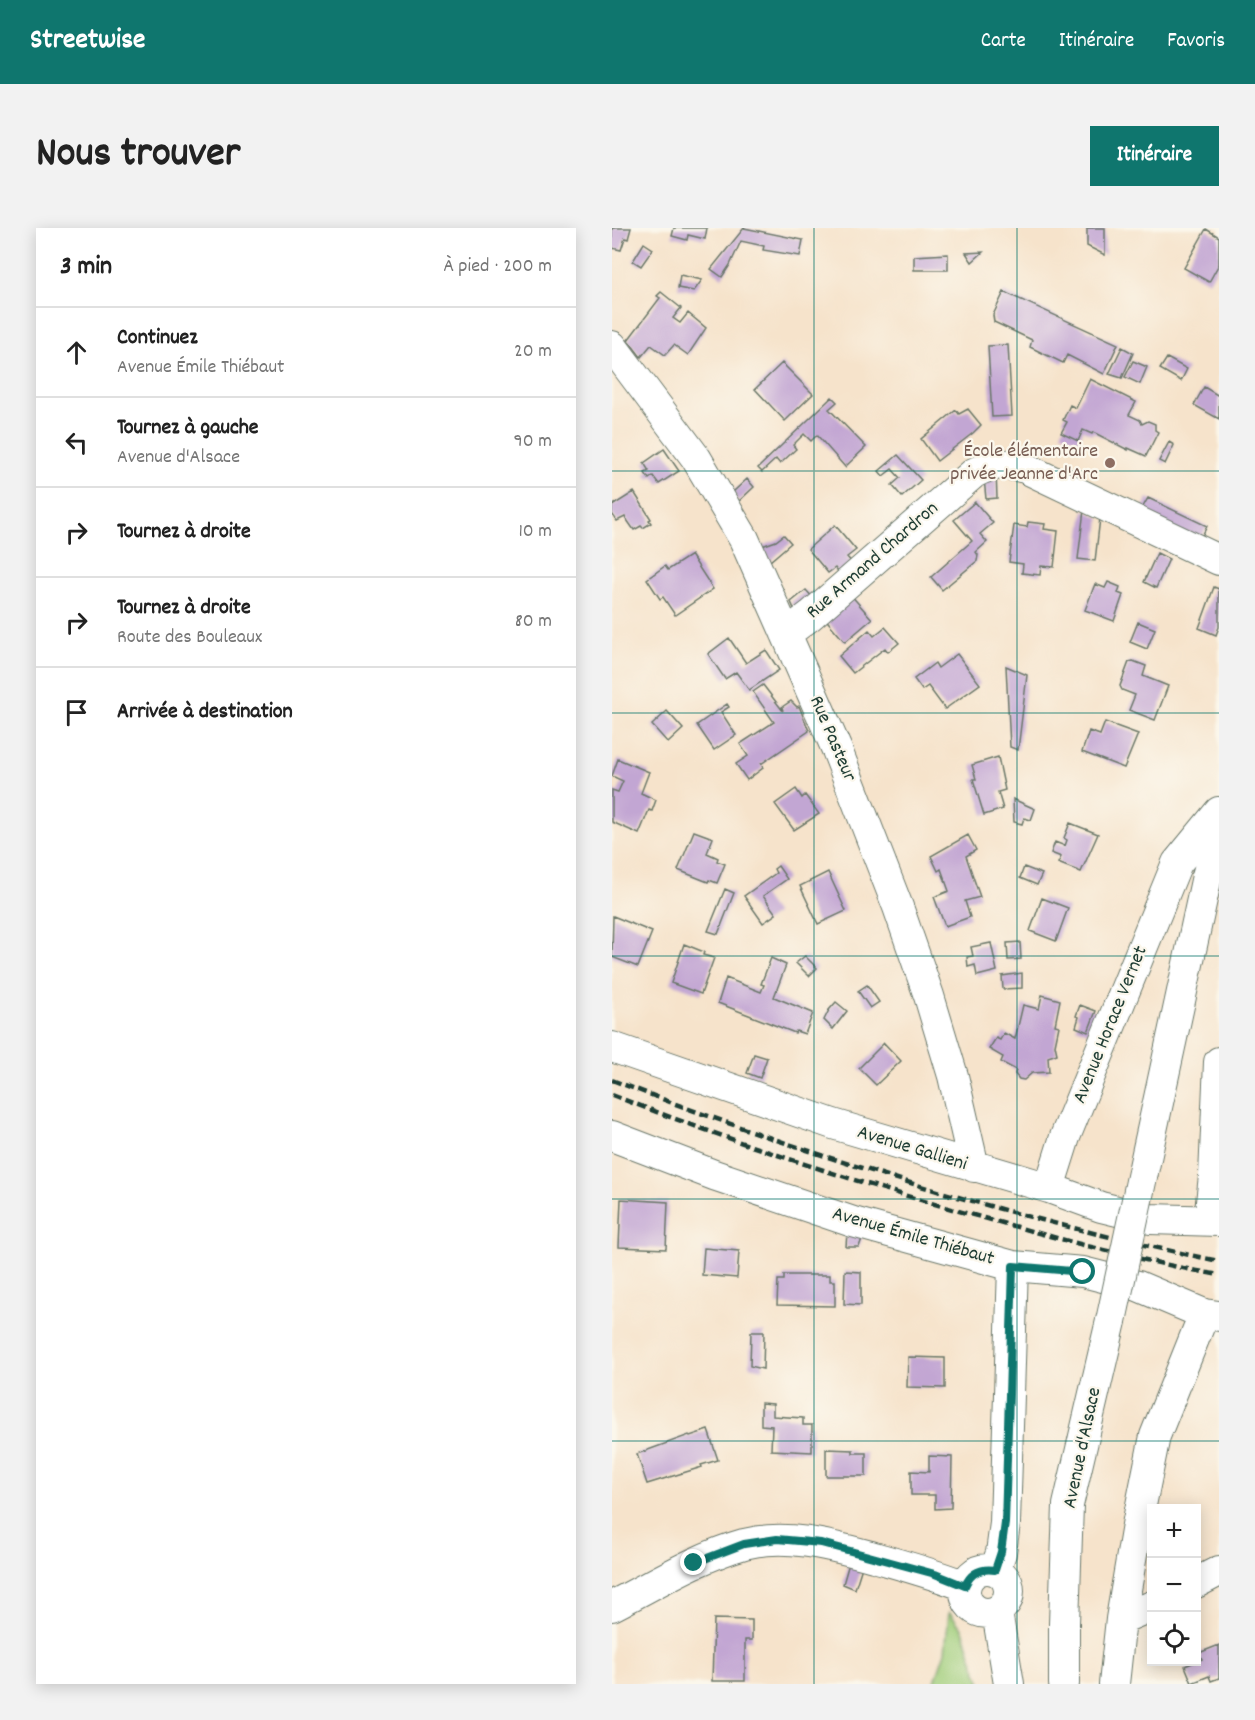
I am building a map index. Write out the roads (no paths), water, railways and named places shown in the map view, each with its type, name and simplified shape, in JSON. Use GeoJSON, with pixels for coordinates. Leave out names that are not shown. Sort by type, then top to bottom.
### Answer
{"type":"FeatureCollection","features":[{"type":"Feature","properties":{"kind":"street","name":"Rue Pasteur"},"geometry":{"type":"LineString","coordinates":[[612,346],[696,458],[744,539],[786,634],[866,822],[921,974],[953,1076],[974,1167]]}},
{"type":"Feature","properties":{"kind":"street","name":"Rue Armand Chardron"},"geometry":{"type":"LineString","coordinates":[[786,634],[811,615],[974,473],[987,466],[1004,464],[1025,468],[1219,560]]}},
{"type":"Feature","properties":{"kind":"street","name":"Avenue Horace Vernet"},"geometry":{"type":"LineString","coordinates":[[1049,1188],[1065,1137],[1177,863],[1219,812]]}},
{"type":"Feature","properties":{"kind":"street"},"geometry":{"type":"LineString","coordinates":[[1177,863],[1213,877],[1219,834]]}},
{"type":"Feature","properties":{"kind":"street","name":"Avenue d'Alsace"},"geometry":{"type":"LineString","coordinates":[[1064,1684],[1068,1505],[1143,1172],[1213,877]]}},
{"type":"Feature","properties":{"kind":"street","name":"Avenue Gallieni"},"geometry":{"type":"LineString","coordinates":[[612,1047],[833,1125],[1049,1188],[1101,1207],[1150,1219],[1214,1221]]}},
{"type":"Feature","properties":{"kind":"street"},"geometry":{"type":"LineString","coordinates":[[1214,1221],[1219,1062]]}},
{"type":"Feature","properties":{"kind":"street","name":"Avenue Émile Thiébaut"},"geometry":{"type":"LineString","coordinates":[[612,1136],[714,1175],[853,1222],[1013,1266],[1083,1272],[1127,1283],[1212,1315]]}},
{"type":"Feature","properties":{"kind":"street"},"geometry":{"type":"LineString","coordinates":[[995,1570],[1001,1552],[1005,1523],[1013,1266]]}},
{"type":"Feature","properties":{"kind":"street"},"geometry":{"type":"LineString","coordinates":[[1114,1684],[1121,1619],[1155,1436],[1212,1315]]}},
{"type":"Feature","properties":{"kind":"street"},"geometry":{"type":"LineString","coordinates":[[612,1606],[694,1563],[744,1544],[777,1539],[821,1543],[935,1574],[965,1586]]}},
{"type":"Feature","properties":{"kind":"street"},"geometry":{"type":"LineString","coordinates":[[980,1570],[995,1570],[1006,1580],[1010,1594],[1008,1601],[997,1612],[983,1613],[970,1606],[965,1586],[968,1579],[980,1570]]}},
{"type":"Feature","properties":{"kind":"street"},"geometry":{"type":"LineString","coordinates":[[1201,1581],[1219,1571]]}},
{"type":"Feature","properties":{"kind":"street"},"geometry":{"type":"LineString","coordinates":[[1121,1619],[1147,1608]]}},
{"type":"Feature","properties":{"kind":"street"},"geometry":{"type":"LineString","coordinates":[[997,1612],[1009,1684]]}},
{"type":"Feature","properties":{"kind":"railway"},"geometry":{"type":"LineString","coordinates":[[612,1080],[836,1160],[911,1183],[1064,1226],[1219,1261]]}},
{"type":"Feature","properties":{"kind":"railway"},"geometry":{"type":"LineString","coordinates":[[612,1095],[758,1148],[906,1196],[1086,1245],[1219,1275]]}},
{"type":"Feature","properties":{"kind":"place","name":"École élémentaire privée Jeanne d'Arc"},"geometry":{"type":"Point","coordinates":[1110,463]}}]}
